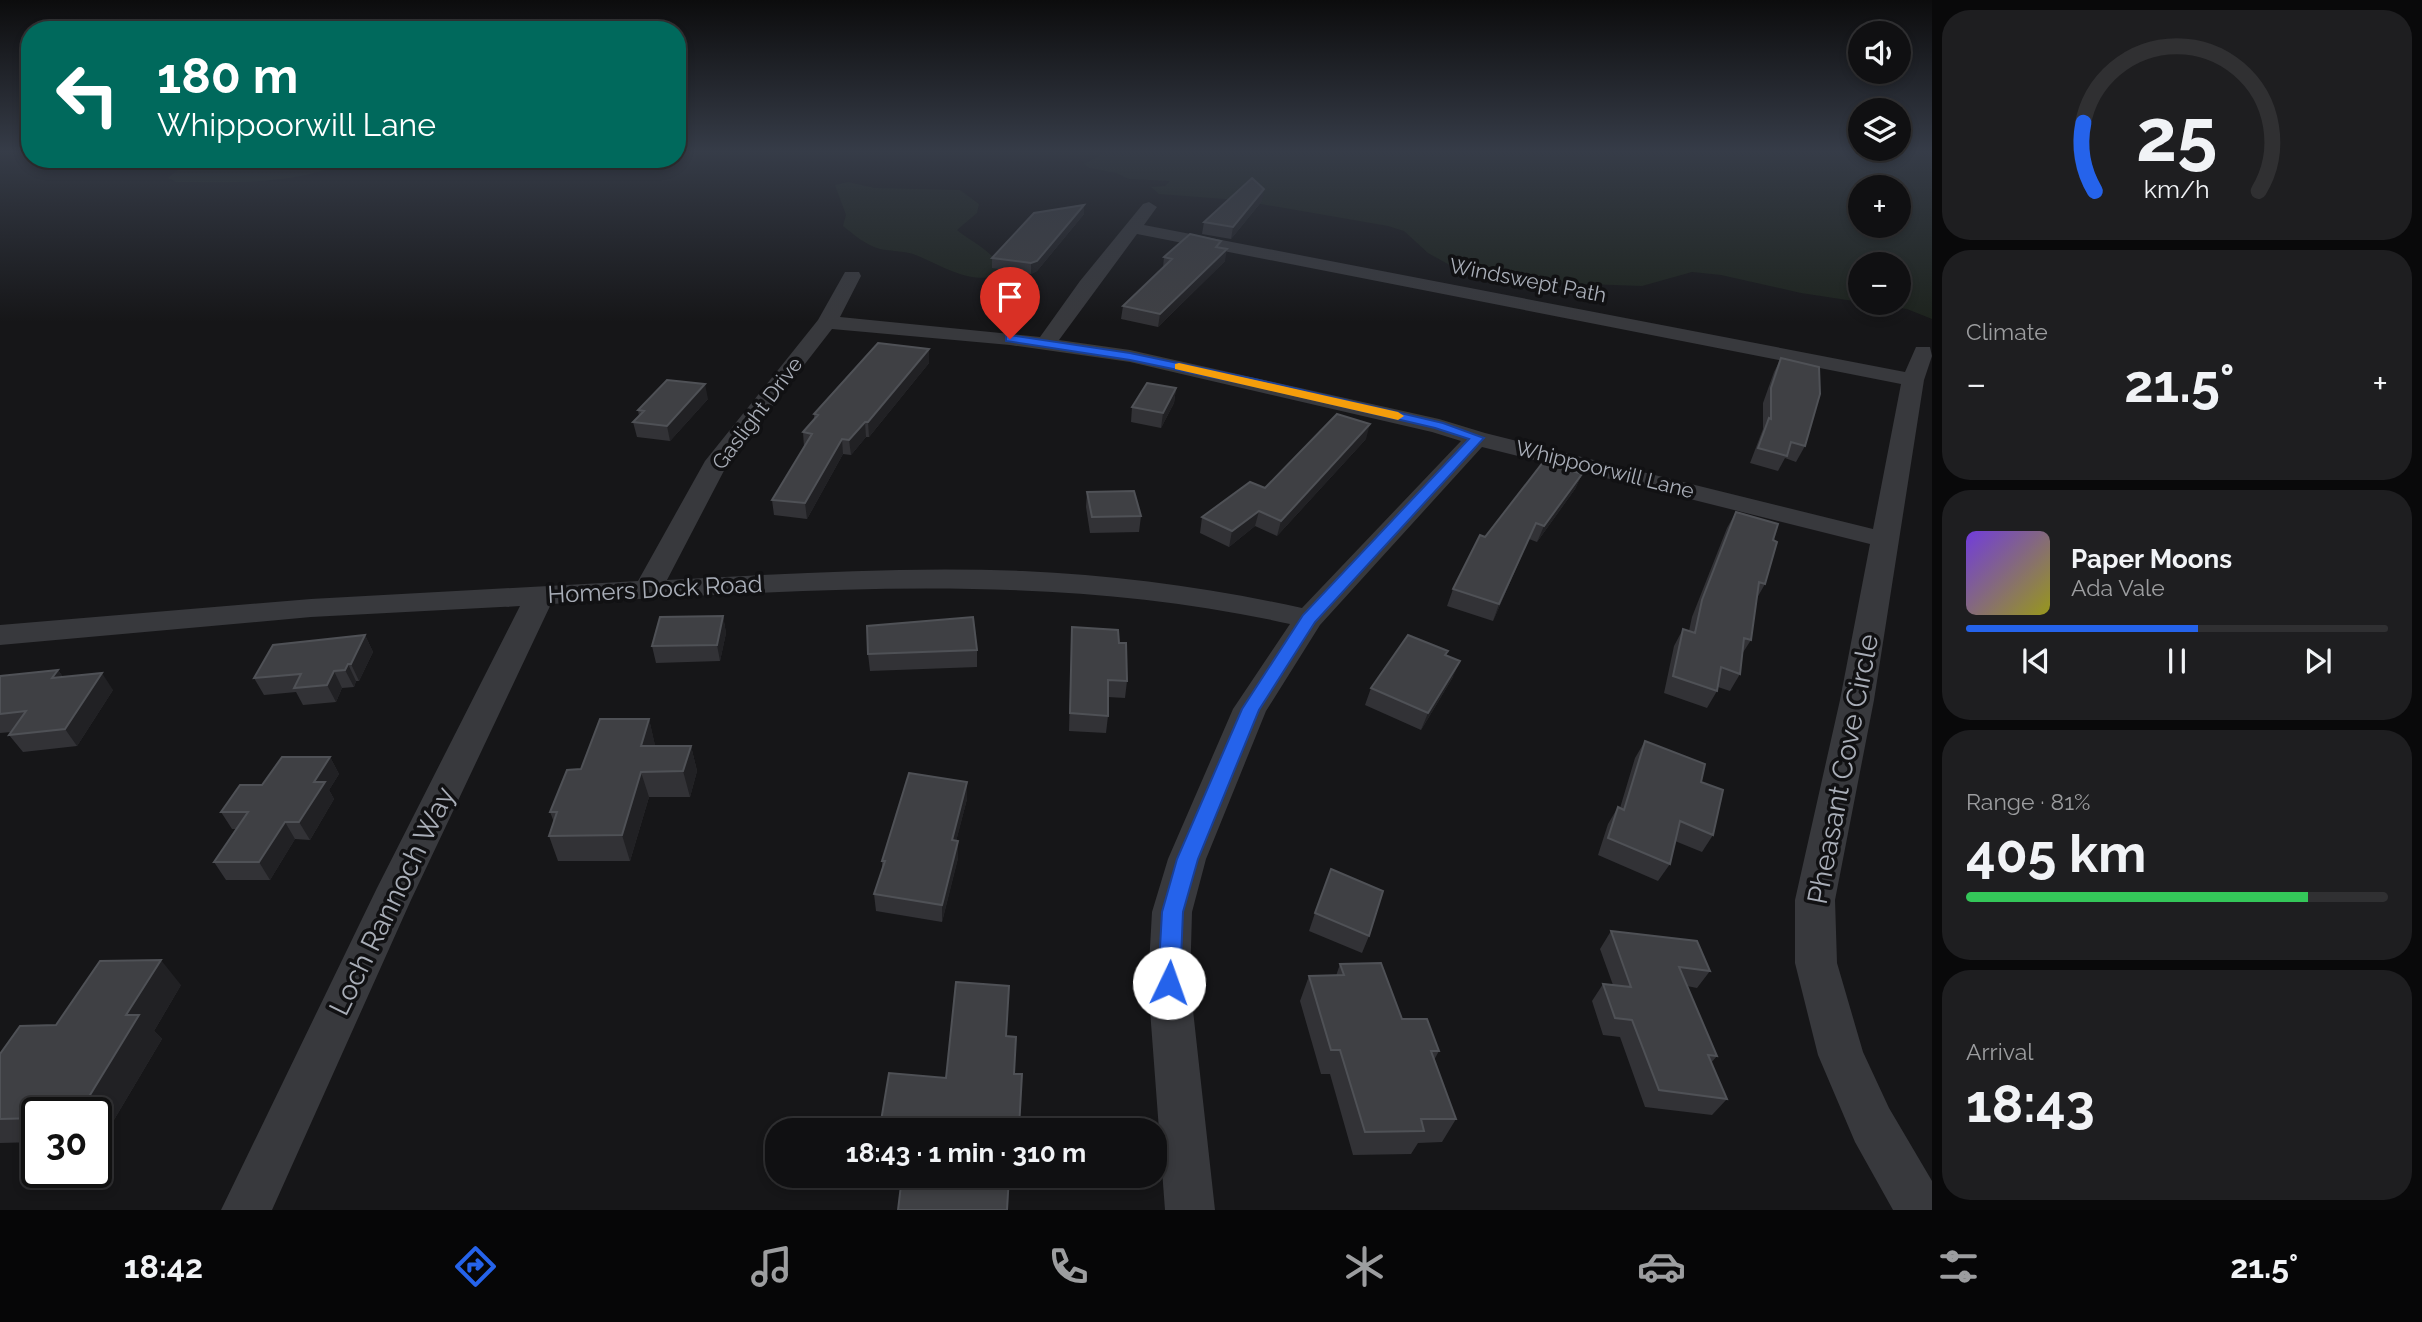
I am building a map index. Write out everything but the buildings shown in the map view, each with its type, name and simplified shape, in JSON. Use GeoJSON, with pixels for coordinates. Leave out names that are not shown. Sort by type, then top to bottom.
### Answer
{"type":"FeatureCollection","features":[{"type":"Feature","properties":{"kind":"street"},"geometry":{"type":"LineString","coordinates":[[1046,343],[1087,285],[1148,208]]}},
{"type":"Feature","properties":{"kind":"street","name":"Windswept Path"},"geometry":{"type":"LineString","coordinates":[[1133,228],[1918,365]]}},
{"type":"Feature","properties":{"kind":"street","name":"Gaslight Drive"},"geometry":{"type":"LineString","coordinates":[[647,591],[717,461],[827,322],[852,276]]}},
{"type":"Feature","properties":{"kind":"street","name":"Whippoorwill Lane"},"geometry":{"type":"LineString","coordinates":[[827,322],[1046,343],[1130,356],[1259,383],[1439,426],[1477,438],[1886,540]]}},
{"type":"Feature","properties":{"kind":"street","name":"Pheasant Cove Circle"},"geometry":{"type":"LineString","coordinates":[[1918,365],[1857,700],[1815,900],[1815,963],[1841,1055],[1872,1125],[1921,1210]]}},
{"type":"Feature","properties":{"kind":"street"},"geometry":{"type":"LineString","coordinates":[[1190,1210],[1169,983],[1172,912],[1187,859],[1251,709],[1309,619],[1477,438]]}},
{"type":"Feature","properties":{"kind":"street","name":"Homers Dock Road"},"geometry":{"type":"LineString","coordinates":[[0,635],[311,608],[541,594],[739,585],[1023,580],[1110,587],[1255,607],[1309,619]]}},
{"type":"Feature","properties":{"kind":"street","name":"Loch Rannoch Way"},"geometry":{"type":"LineString","coordinates":[[246,1210],[391,900],[541,594]]}},
{"type":"Feature","properties":{"kind":"shaded area"},"geometry":{"type":"Polygon","coordinates":[[[844,208],[978,208],[977,213],[957,230],[990,254],[1000,267],[1002,275],[978,278],[967,276],[913,254],[880,249],[843,226],[846,215],[844,208]]]}},
{"type":"Feature","properties":{"kind":"shaded area"},"geometry":{"type":"Polygon","coordinates":[[[1287,208],[1848,208],[1848,238],[1911,238],[1911,208],[1932,208],[1932,319],[1911,311],[1911,252],[1848,252],[1848,300],[1801,293],[1721,275],[1692,272],[1642,286],[1528,282],[1464,273],[1428,253],[1404,231],[1287,208]]]}},
{"type":"Feature","properties":{"kind":"slow traffic"},"geometry":{"type":"LineString","coordinates":[[1179,367],[1398,416]]}},
{"type":"Feature","properties":{"kind":"route"},"geometry":{"type":"LineString","coordinates":[[1010,339],[1130,356],[1259,383],[1439,426],[1477,438],[1309,619],[1251,709],[1187,859],[1172,912],[1169,983]]}}]}
